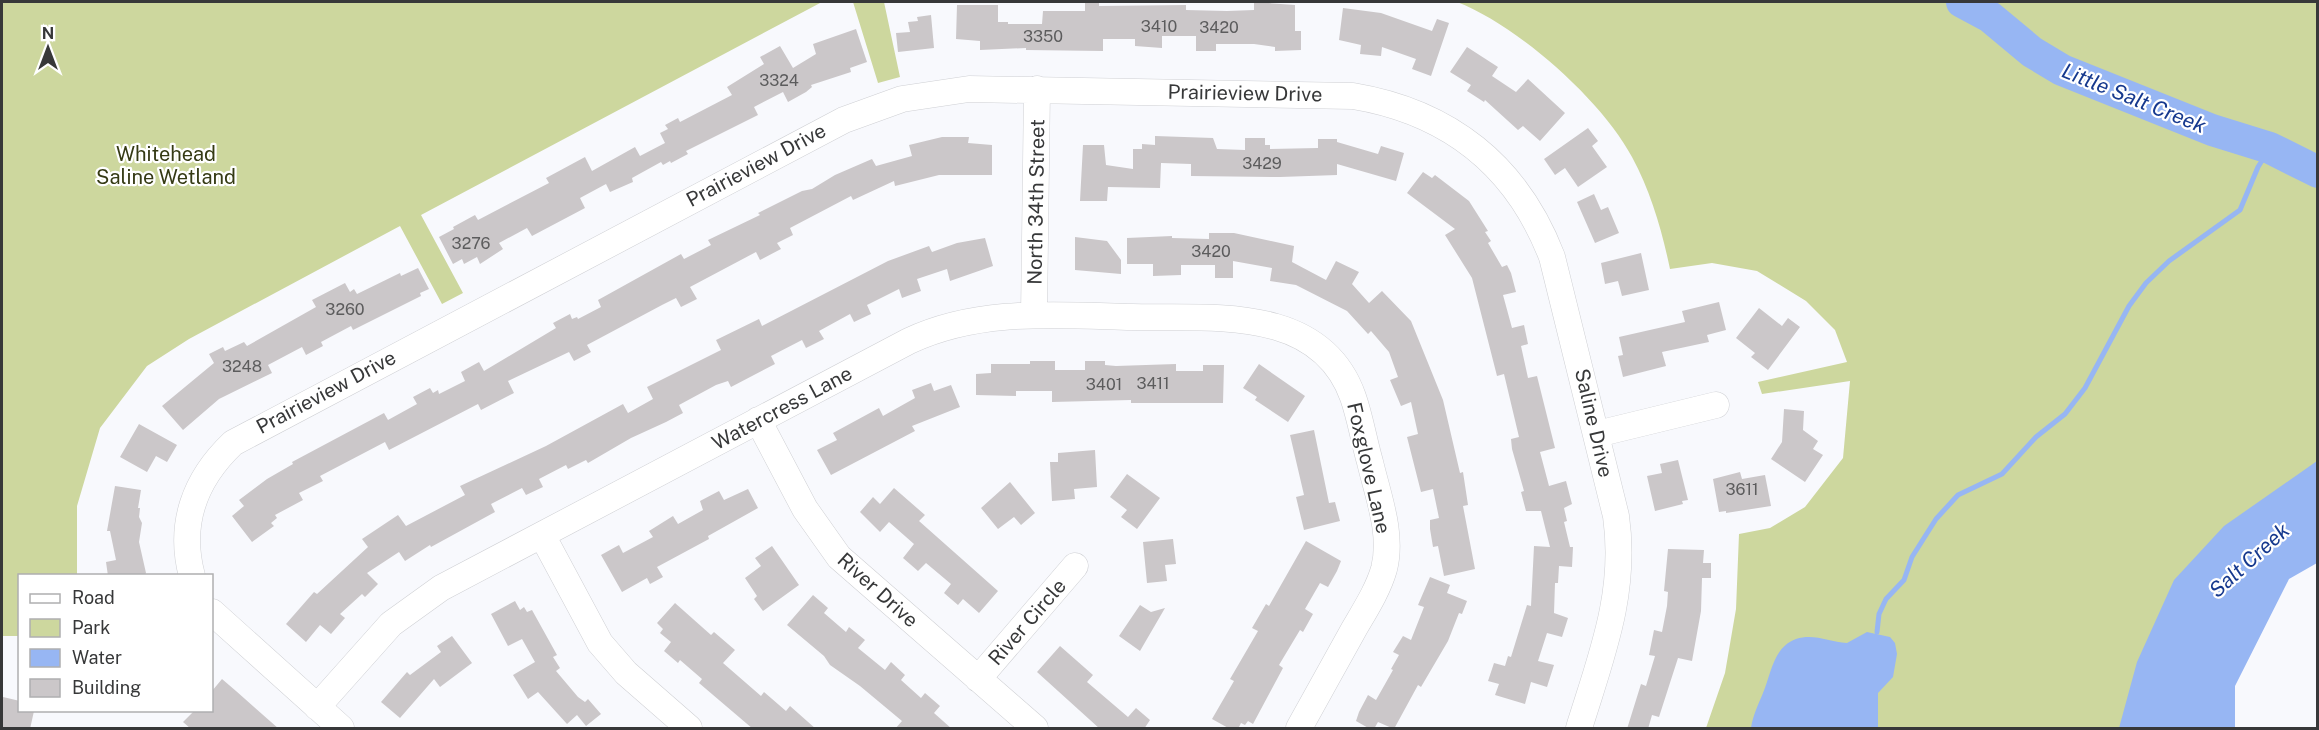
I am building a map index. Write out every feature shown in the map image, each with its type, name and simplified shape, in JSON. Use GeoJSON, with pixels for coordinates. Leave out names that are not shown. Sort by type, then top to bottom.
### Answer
{"type":"FeatureCollection","features":[{"type":"Feature","properties":{"kind":"street","name":"Prairieview Drive"},"geometry":{"type":"LineString","coordinates":[[192,574],[187,539],[189,516],[195,494],[213,463],[247,434],[844,120],[883,105],[939,92],[1037,89],[1353,96],[1395,105],[1422,115],[1470,143]]}},
{"type":"Feature","properties":{"kind":"street","name":"North 34th Street"},"geometry":{"type":"LineString","coordinates":[[1034,315],[1037,89]]}},
{"type":"Feature","properties":{"kind":"street","name":"Saline Drive"},"geometry":{"type":"LineString","coordinates":[[1470,143],[1487,157],[1520,194],[1548,246],[1616,516],[1620,570],[1613,617],[1579,729]]}},
{"type":"Feature","properties":{"kind":"street","name":"Watercress Lane"},"geometry":{"type":"LineString","coordinates":[[317,706],[391,624],[416,604],[758,420],[922,335],[985,318],[1034,315],[1252,320],[1281,327],[1314,344]]}},
{"type":"Feature","properties":{"kind":"street","name":"Foxglove Lane"},"geometry":{"type":"LineString","coordinates":[[1299,729],[1377,588],[1384,568],[1387,548],[1383,515],[1353,396],[1334,364],[1314,344]]}},
{"type":"Feature","properties":{"kind":"street"},"geometry":{"type":"LineString","coordinates":[[1597,434],[1716,405]]}},
{"type":"Feature","properties":{"kind":"street","name":"River Drive"},"geometry":{"type":"LineString","coordinates":[[758,420],[805,509],[827,542],[856,573],[1035,729]]}},
{"type":"Feature","properties":{"kind":"street"},"geometry":{"type":"LineString","coordinates":[[542,535],[600,643],[626,673],[689,729]]}},
{"type":"Feature","properties":{"kind":"street","name":"River Circle"},"geometry":{"type":"LineString","coordinates":[[978,679],[1075,566]]}},
{"type":"Feature","properties":{"kind":"street"},"geometry":{"type":"LineString","coordinates":[[213,613],[225,627],[341,729]]}},
{"type":"Feature","properties":{"kind":"green space","name":"Whitehead Saline Wetland"},"geometry":{"type":"Polygon","coordinates":[[[2,2],[822,2],[421,215],[463,293],[442,304],[400,226],[189,339],[147,366],[100,428],[77,506],[77,574],[18,574],[18,636],[2,636],[2,2]]]}},
{"type":"Feature","properties":{"kind":"green space"},"geometry":{"type":"Polygon","coordinates":[[[853,2],[884,2],[900,77],[878,83],[853,2]]]}},
{"type":"Feature","properties":{"kind":"green space"},"geometry":{"type":"Polygon","coordinates":[[[1457,2],[2317,2],[2317,528],[2177,728],[1706,728],[1725,673],[1736,609],[1739,534],[1770,528],[1805,507],[1843,458],[1850,381],[1762,394],[1758,382],[1847,362],[1835,330],[1806,301],[1757,271],[1712,263],[1670,269],[1645,184],[1632,157],[1600,112],[1556,67],[1531,46],[1481,13],[1457,2]]]}},
{"type":"Feature","properties":{"kind":"water","name":"Salt Creek"},"geometry":{"type":"Polygon","coordinates":[[[2317,461],[2317,563],[2289,579],[2235,686],[2235,728],[2119,728],[2137,662],[2174,580],[2224,526],[2317,461]]]}},
{"type":"Feature","properties":{"kind":"water"},"geometry":{"type":"Polygon","coordinates":[[[1867,632],[1890,637],[1895,643],[1897,654],[1893,677],[1878,693],[1878,728],[1751,728],[1774,662],[1782,648],[1788,643],[1803,637],[1815,637],[1847,643],[1867,632]]]}},
{"type":"Feature","properties":{"kind":"building"},"geometry":{"type":"Polygon","coordinates":[[[1085,2],[1099,2],[1099,6],[1186,5],[1186,10],[1227,11],[1254,10],[1254,2],[1295,5],[1295,31],[1301,31],[1301,50],[1275,51],[1275,47],[1254,44],[1216,44],[1216,51],[1196,51],[1196,36],[1162,36],[1162,48],[1135,46],[1135,39],[1103,39],[1103,51],[1026,50],[1026,48],[980,50],[980,41],[956,39],[957,5],[998,5],[998,22],[1042,24],[1043,11],[1085,11],[1085,2]]]}},
{"type":"Feature","properties":{"kind":"building"},"geometry":{"type":"Polygon","coordinates":[[[1343,8],[1381,13],[1432,31],[1437,19],[1449,23],[1431,76],[1412,69],[1416,59],[1382,47],[1381,56],[1360,54],[1361,45],[1339,40],[1343,8]]]}},
{"type":"Feature","properties":{"kind":"building"},"geometry":{"type":"Polygon","coordinates":[[[931,15],[934,48],[898,52],[896,33],[910,32],[908,22],[918,21],[917,17],[931,15]]]}},
{"type":"Feature","properties":{"kind":"building"},"geometry":{"type":"Polygon","coordinates":[[[856,29],[867,62],[850,68],[851,72],[811,85],[812,87],[806,92],[788,102],[783,92],[754,107],[758,115],[686,151],[688,154],[671,163],[670,161],[663,165],[661,162],[632,178],[633,182],[610,192],[606,184],[580,198],[585,208],[532,236],[527,228],[499,243],[503,249],[480,264],[477,257],[464,264],[462,259],[453,264],[439,237],[454,229],[453,227],[475,215],[478,220],[549,183],[546,178],[585,157],[592,171],[635,147],[640,156],[665,143],[660,133],[668,129],[665,125],[678,118],[680,122],[732,95],[727,87],[764,64],[760,57],[780,46],[793,68],[816,54],[813,44],[856,29]]]}},
{"type":"Feature","properties":{"kind":"building"},"geometry":{"type":"Polygon","coordinates":[[[1467,47],[1498,67],[1492,76],[1516,92],[1528,79],[1565,113],[1540,141],[1523,126],[1518,130],[1485,100],[1484,102],[1467,91],[1471,85],[1450,72],[1467,47]]]}},
{"type":"Feature","properties":{"kind":"building"},"geometry":{"type":"Polygon","coordinates":[[[1588,128],[1598,141],[1592,146],[1607,167],[1578,187],[1565,168],[1555,175],[1544,159],[1588,128]]]}},
{"type":"Feature","properties":{"kind":"building"},"geometry":{"type":"Polygon","coordinates":[[[1155,136],[1213,138],[1217,149],[1245,150],[1245,138],[1265,138],[1265,145],[1270,145],[1270,149],[1318,148],[1318,139],[1337,139],[1337,142],[1378,154],[1381,146],[1404,153],[1396,181],[1337,164],[1337,175],[1280,177],[1191,176],[1191,164],[1161,163],[1160,188],[1108,187],[1107,201],[1080,201],[1083,145],[1104,145],[1106,165],[1133,169],[1133,149],[1142,149],[1142,144],[1155,145],[1155,136]]]}},
{"type":"Feature","properties":{"kind":"building"},"geometry":{"type":"Polygon","coordinates":[[[942,137],[969,137],[968,143],[992,145],[992,175],[939,175],[895,186],[894,181],[853,200],[851,196],[790,228],[793,235],[777,243],[781,249],[760,260],[756,252],[690,287],[697,299],[681,307],[676,298],[587,345],[591,352],[574,361],[569,352],[508,381],[514,393],[481,410],[478,404],[389,450],[385,442],[320,476],[323,481],[299,493],[303,500],[275,515],[277,518],[271,523],[274,526],[252,542],[232,516],[244,506],[239,500],[267,479],[293,464],[292,462],[384,413],[388,420],[417,404],[413,397],[430,388],[433,393],[438,390],[439,394],[465,381],[461,372],[479,362],[484,371],[556,328],[553,323],[570,314],[572,319],[577,317],[578,319],[601,307],[598,300],[681,254],[684,259],[711,245],[708,240],[760,215],[758,213],[802,191],[812,189],[835,175],[872,159],[876,166],[912,156],[909,145],[942,137]]]}},
{"type":"Feature","properties":{"kind":"building"},"geometry":{"type":"Polygon","coordinates":[[[1423,172],[1432,178],[1435,175],[1469,201],[1488,231],[1485,232],[1491,241],[1488,243],[1502,267],[1507,265],[1511,273],[1516,292],[1503,295],[1512,328],[1524,325],[1528,344],[1521,346],[1528,378],[1537,376],[1555,448],[1540,452],[1549,486],[1566,481],[1572,504],[1564,508],[1567,521],[1564,522],[1570,547],[1573,547],[1572,567],[1559,566],[1558,583],[1555,583],[1554,613],[1568,618],[1562,637],[1547,633],[1538,661],[1554,665],[1547,687],[1531,682],[1525,704],[1495,695],[1499,684],[1488,681],[1494,663],[1505,666],[1508,656],[1511,657],[1527,605],[1531,606],[1534,546],[1550,547],[1541,511],[1526,511],[1521,492],[1524,491],[1511,439],[1519,437],[1504,374],[1497,376],[1472,278],[1445,235],[1455,229],[1407,193],[1423,172]]]}},
{"type":"Feature","properties":{"kind":"building"},"geometry":{"type":"Polygon","coordinates":[[[1594,194],[1601,210],[1608,207],[1619,233],[1595,243],[1577,202],[1594,194]]]}},
{"type":"Feature","properties":{"kind":"building"},"geometry":{"type":"Polygon","coordinates":[[[1209,233],[1234,233],[1294,246],[1292,262],[1326,280],[1336,261],[1359,272],[1352,284],[1369,303],[1382,291],[1411,321],[1443,400],[1460,473],[1463,472],[1468,505],[1463,506],[1475,569],[1444,576],[1438,546],[1433,547],[1430,529],[1430,520],[1439,518],[1433,489],[1421,492],[1407,437],[1418,434],[1411,402],[1401,406],[1390,380],[1398,377],[1389,352],[1371,331],[1368,334],[1347,311],[1296,285],[1270,281],[1272,268],[1233,261],[1233,278],[1215,278],[1215,265],[1181,265],[1181,275],[1153,276],[1153,264],[1127,264],[1127,238],[1172,236],[1172,238],[1209,239],[1209,233]]]}},
{"type":"Feature","properties":{"kind":"building"},"geometry":{"type":"Polygon","coordinates":[[[1075,237],[1107,241],[1121,260],[1121,274],[1075,270],[1075,237]]]}},
{"type":"Feature","properties":{"kind":"building"},"geometry":{"type":"Polygon","coordinates":[[[985,238],[993,266],[950,281],[947,269],[917,279],[921,291],[902,298],[899,289],[867,305],[871,314],[854,322],[850,314],[819,331],[824,339],[806,348],[802,340],[771,356],[775,364],[731,387],[728,381],[716,385],[679,405],[683,413],[666,422],[631,438],[588,463],[586,460],[568,469],[566,465],[539,479],[543,487],[526,495],[522,488],[491,504],[495,512],[431,547],[430,545],[405,561],[399,552],[367,573],[378,584],[365,597],[362,594],[340,614],[345,618],[331,634],[320,625],[306,642],[286,624],[314,592],[317,594],[368,547],[362,539],[398,515],[406,526],[465,495],[460,486],[546,446],[623,404],[628,413],[653,399],[647,387],[721,350],[716,340],[759,319],[762,326],[888,261],[929,246],[932,252],[957,243],[985,238]]]}},
{"type":"Feature","properties":{"kind":"building"},"geometry":{"type":"Polygon","coordinates":[[[1641,253],[1649,290],[1622,296],[1618,281],[1605,284],[1601,263],[1641,253]]]}},
{"type":"Feature","properties":{"kind":"building"},"geometry":{"type":"Polygon","coordinates":[[[418,268],[429,289],[420,293],[421,296],[353,330],[351,326],[321,342],[323,346],[306,355],[302,347],[268,365],[272,373],[219,399],[183,430],[162,406],[214,363],[209,354],[223,347],[225,351],[244,342],[247,346],[316,307],[312,300],[345,283],[350,292],[354,289],[357,294],[400,273],[401,276],[418,268]]]}},
{"type":"Feature","properties":{"kind":"building"},"geometry":{"type":"Polygon","coordinates":[[[1719,302],[1726,330],[1707,335],[1709,342],[1662,352],[1666,366],[1623,377],[1618,356],[1623,355],[1619,337],[1685,322],[1682,311],[1719,302]]]}},
{"type":"Feature","properties":{"kind":"building"},"geometry":{"type":"Polygon","coordinates":[[[1759,308],[1782,326],[1788,318],[1800,327],[1768,370],[1751,357],[1755,353],[1736,338],[1759,308]]]}},
{"type":"Feature","properties":{"kind":"building"},"geometry":{"type":"Polygon","coordinates":[[[1030,361],[1055,361],[1055,370],[1085,370],[1085,361],[1105,361],[1105,365],[1116,366],[1176,364],[1176,371],[1203,371],[1203,365],[1224,365],[1223,403],[1131,403],[1131,400],[1052,402],[1052,391],[1016,391],[1016,396],[976,395],[976,374],[991,373],[991,364],[1030,364],[1030,361]]]}},
{"type":"Feature","properties":{"kind":"building"},"geometry":{"type":"Polygon","coordinates":[[[1259,364],[1305,396],[1288,422],[1255,400],[1257,397],[1243,388],[1259,364]]]}},
{"type":"Feature","properties":{"kind":"building"},"geometry":{"type":"Polygon","coordinates":[[[931,383],[934,391],[951,385],[960,407],[912,426],[915,431],[831,475],[817,450],[837,440],[833,433],[879,408],[883,416],[915,398],[912,390],[931,383]]]}},
{"type":"Feature","properties":{"kind":"building"},"geometry":{"type":"Polygon","coordinates":[[[1784,409],[1804,411],[1803,430],[1818,441],[1813,449],[1823,455],[1805,482],[1771,459],[1782,442],[1784,409]]]}},
{"type":"Feature","properties":{"kind":"building"},"geometry":{"type":"Polygon","coordinates":[[[139,424],[177,445],[167,462],[156,456],[147,472],[120,457],[139,424]]]}},
{"type":"Feature","properties":{"kind":"building"},"geometry":{"type":"Polygon","coordinates":[[[1314,430],[1329,503],[1335,502],[1340,521],[1304,530],[1296,497],[1304,495],[1290,435],[1314,430]]]}},
{"type":"Feature","properties":{"kind":"building"},"geometry":{"type":"Polygon","coordinates":[[[1095,450],[1097,487],[1074,489],[1075,499],[1052,501],[1050,462],[1058,462],[1058,453],[1095,450]]]}},
{"type":"Feature","properties":{"kind":"building"},"geometry":{"type":"Polygon","coordinates":[[[1678,460],[1688,500],[1682,501],[1683,504],[1655,511],[1647,476],[1662,473],[1660,464],[1678,460]]]}},
{"type":"Feature","properties":{"kind":"building"},"geometry":{"type":"Polygon","coordinates":[[[1740,472],[1742,479],[1765,475],[1771,506],[1719,512],[1713,479],[1740,472]]]}},
{"type":"Feature","properties":{"kind":"building"},"geometry":{"type":"Polygon","coordinates":[[[1127,474],[1160,498],[1137,529],[1121,517],[1127,510],[1110,497],[1127,474]]]}},
{"type":"Feature","properties":{"kind":"building"},"geometry":{"type":"Polygon","coordinates":[[[1010,482],[1035,513],[1021,525],[1014,517],[998,529],[981,508],[1010,482]]]}},
{"type":"Feature","properties":{"kind":"building"},"geometry":{"type":"Polygon","coordinates":[[[115,486],[141,490],[138,508],[140,508],[139,517],[142,523],[139,542],[145,574],[108,574],[106,562],[116,560],[110,531],[107,531],[115,486]]]}},
{"type":"Feature","properties":{"kind":"building"},"geometry":{"type":"Polygon","coordinates":[[[894,488],[925,515],[919,521],[998,591],[979,613],[963,599],[958,605],[944,593],[951,584],[926,563],[918,571],[903,558],[914,544],[889,522],[880,532],[860,512],[873,497],[880,504],[894,488]]]}},
{"type":"Feature","properties":{"kind":"building"},"geometry":{"type":"Polygon","coordinates":[[[748,489],[758,508],[708,536],[709,539],[657,567],[663,577],[650,584],[647,578],[622,592],[601,555],[619,545],[623,553],[653,537],[649,531],[673,516],[678,524],[703,510],[700,501],[719,491],[724,500],[748,489]]]}},
{"type":"Feature","properties":{"kind":"building"},"geometry":{"type":"Polygon","coordinates":[[[1173,539],[1176,564],[1165,565],[1167,581],[1147,583],[1143,542],[1173,539]]]}},
{"type":"Feature","properties":{"kind":"building"},"geometry":{"type":"Polygon","coordinates":[[[1306,541],[1341,561],[1337,571],[1328,587],[1320,583],[1305,609],[1313,614],[1303,632],[1300,630],[1279,665],[1283,668],[1253,724],[1248,721],[1245,725],[1241,723],[1238,729],[1230,729],[1212,719],[1234,681],[1230,679],[1258,631],[1252,628],[1266,604],[1269,606],[1306,541]]]}},
{"type":"Feature","properties":{"kind":"building"},"geometry":{"type":"Polygon","coordinates":[[[772,546],[799,585],[763,611],[754,599],[757,596],[745,578],[761,566],[755,558],[772,546]]]}},
{"type":"Feature","properties":{"kind":"building"},"geometry":{"type":"Polygon","coordinates":[[[1668,549],[1704,550],[1703,563],[1711,563],[1711,578],[1702,578],[1701,611],[1692,661],[1678,658],[1659,717],[1652,715],[1648,729],[1627,729],[1641,684],[1646,686],[1655,656],[1649,655],[1654,630],[1662,632],[1667,606],[1668,592],[1664,591],[1668,549]]]}},
{"type":"Feature","properties":{"kind":"building"},"geometry":{"type":"Polygon","coordinates":[[[1430,577],[1450,585],[1447,593],[1467,601],[1462,614],[1459,613],[1448,641],[1421,687],[1418,685],[1394,729],[1378,722],[1374,729],[1370,729],[1356,721],[1359,712],[1368,695],[1376,700],[1393,670],[1391,669],[1399,655],[1393,652],[1403,636],[1411,640],[1424,607],[1418,605],[1430,577]]]}},
{"type":"Feature","properties":{"kind":"building"},"geometry":{"type":"Polygon","coordinates":[[[813,595],[828,608],[824,613],[846,632],[849,627],[865,640],[858,648],[885,670],[891,662],[905,675],[901,680],[921,698],[925,693],[940,706],[934,713],[952,729],[895,729],[902,721],[860,686],[830,665],[824,656],[787,625],[813,595]]]}},
{"type":"Feature","properties":{"kind":"building"},"geometry":{"type":"Polygon","coordinates":[[[515,601],[520,610],[524,607],[527,612],[532,610],[557,655],[553,657],[560,668],[556,671],[578,697],[585,702],[588,699],[601,714],[586,726],[577,715],[567,724],[538,692],[528,699],[513,675],[535,662],[522,639],[508,646],[491,614],[515,601]]]}},
{"type":"Feature","properties":{"kind":"building"},"geometry":{"type":"Polygon","coordinates":[[[675,603],[711,635],[714,632],[735,650],[723,663],[761,696],[764,692],[786,711],[790,706],[816,729],[753,729],[699,683],[702,679],[680,660],[678,663],[664,651],[671,642],[660,633],[663,629],[657,623],[675,603]]]}},
{"type":"Feature","properties":{"kind":"building"},"geometry":{"type":"Polygon","coordinates":[[[1140,605],[1151,612],[1165,608],[1140,651],[1119,636],[1140,605]]]}},
{"type":"Feature","properties":{"kind":"building"},"geometry":{"type":"Polygon","coordinates":[[[452,636],[472,663],[440,687],[434,679],[400,718],[381,702],[407,672],[410,675],[441,652],[437,646],[452,636]]]}},
{"type":"Feature","properties":{"kind":"building"},"geometry":{"type":"Polygon","coordinates":[[[1060,646],[1093,675],[1087,682],[1128,717],[1136,708],[1150,720],[1144,729],[1100,729],[1037,672],[1060,646]]]}},
{"type":"Feature","properties":{"kind":"building"},"geometry":{"type":"Polygon","coordinates":[[[222,679],[279,729],[191,729],[183,722],[193,712],[213,712],[213,690],[222,679]]]}},
{"type":"Feature","properties":{"kind":"building"},"geometry":{"type":"Polygon","coordinates":[[[3,697],[18,701],[18,712],[34,712],[30,729],[2,729],[3,697]]]}},
{"type":"Feature","properties":{"kind":"waterway","name":"Little Salt Creek"},"geometry":{"type":"LineString","coordinates":[[1962,2],[1990,17],[2032,52],[2062,70],[2212,130],[2270,148],[2318,172]]}},
{"type":"Feature","properties":{"kind":"waterway"},"geometry":{"type":"LineString","coordinates":[[1877,632],[1879,614],[1886,599],[1904,580],[1912,557],[1936,519],[1958,495],[2002,474],[2036,437],[2065,414],[2085,388],[2129,306],[2146,283],[2169,261],[2240,210],[2258,167],[2270,148]]}}]}
